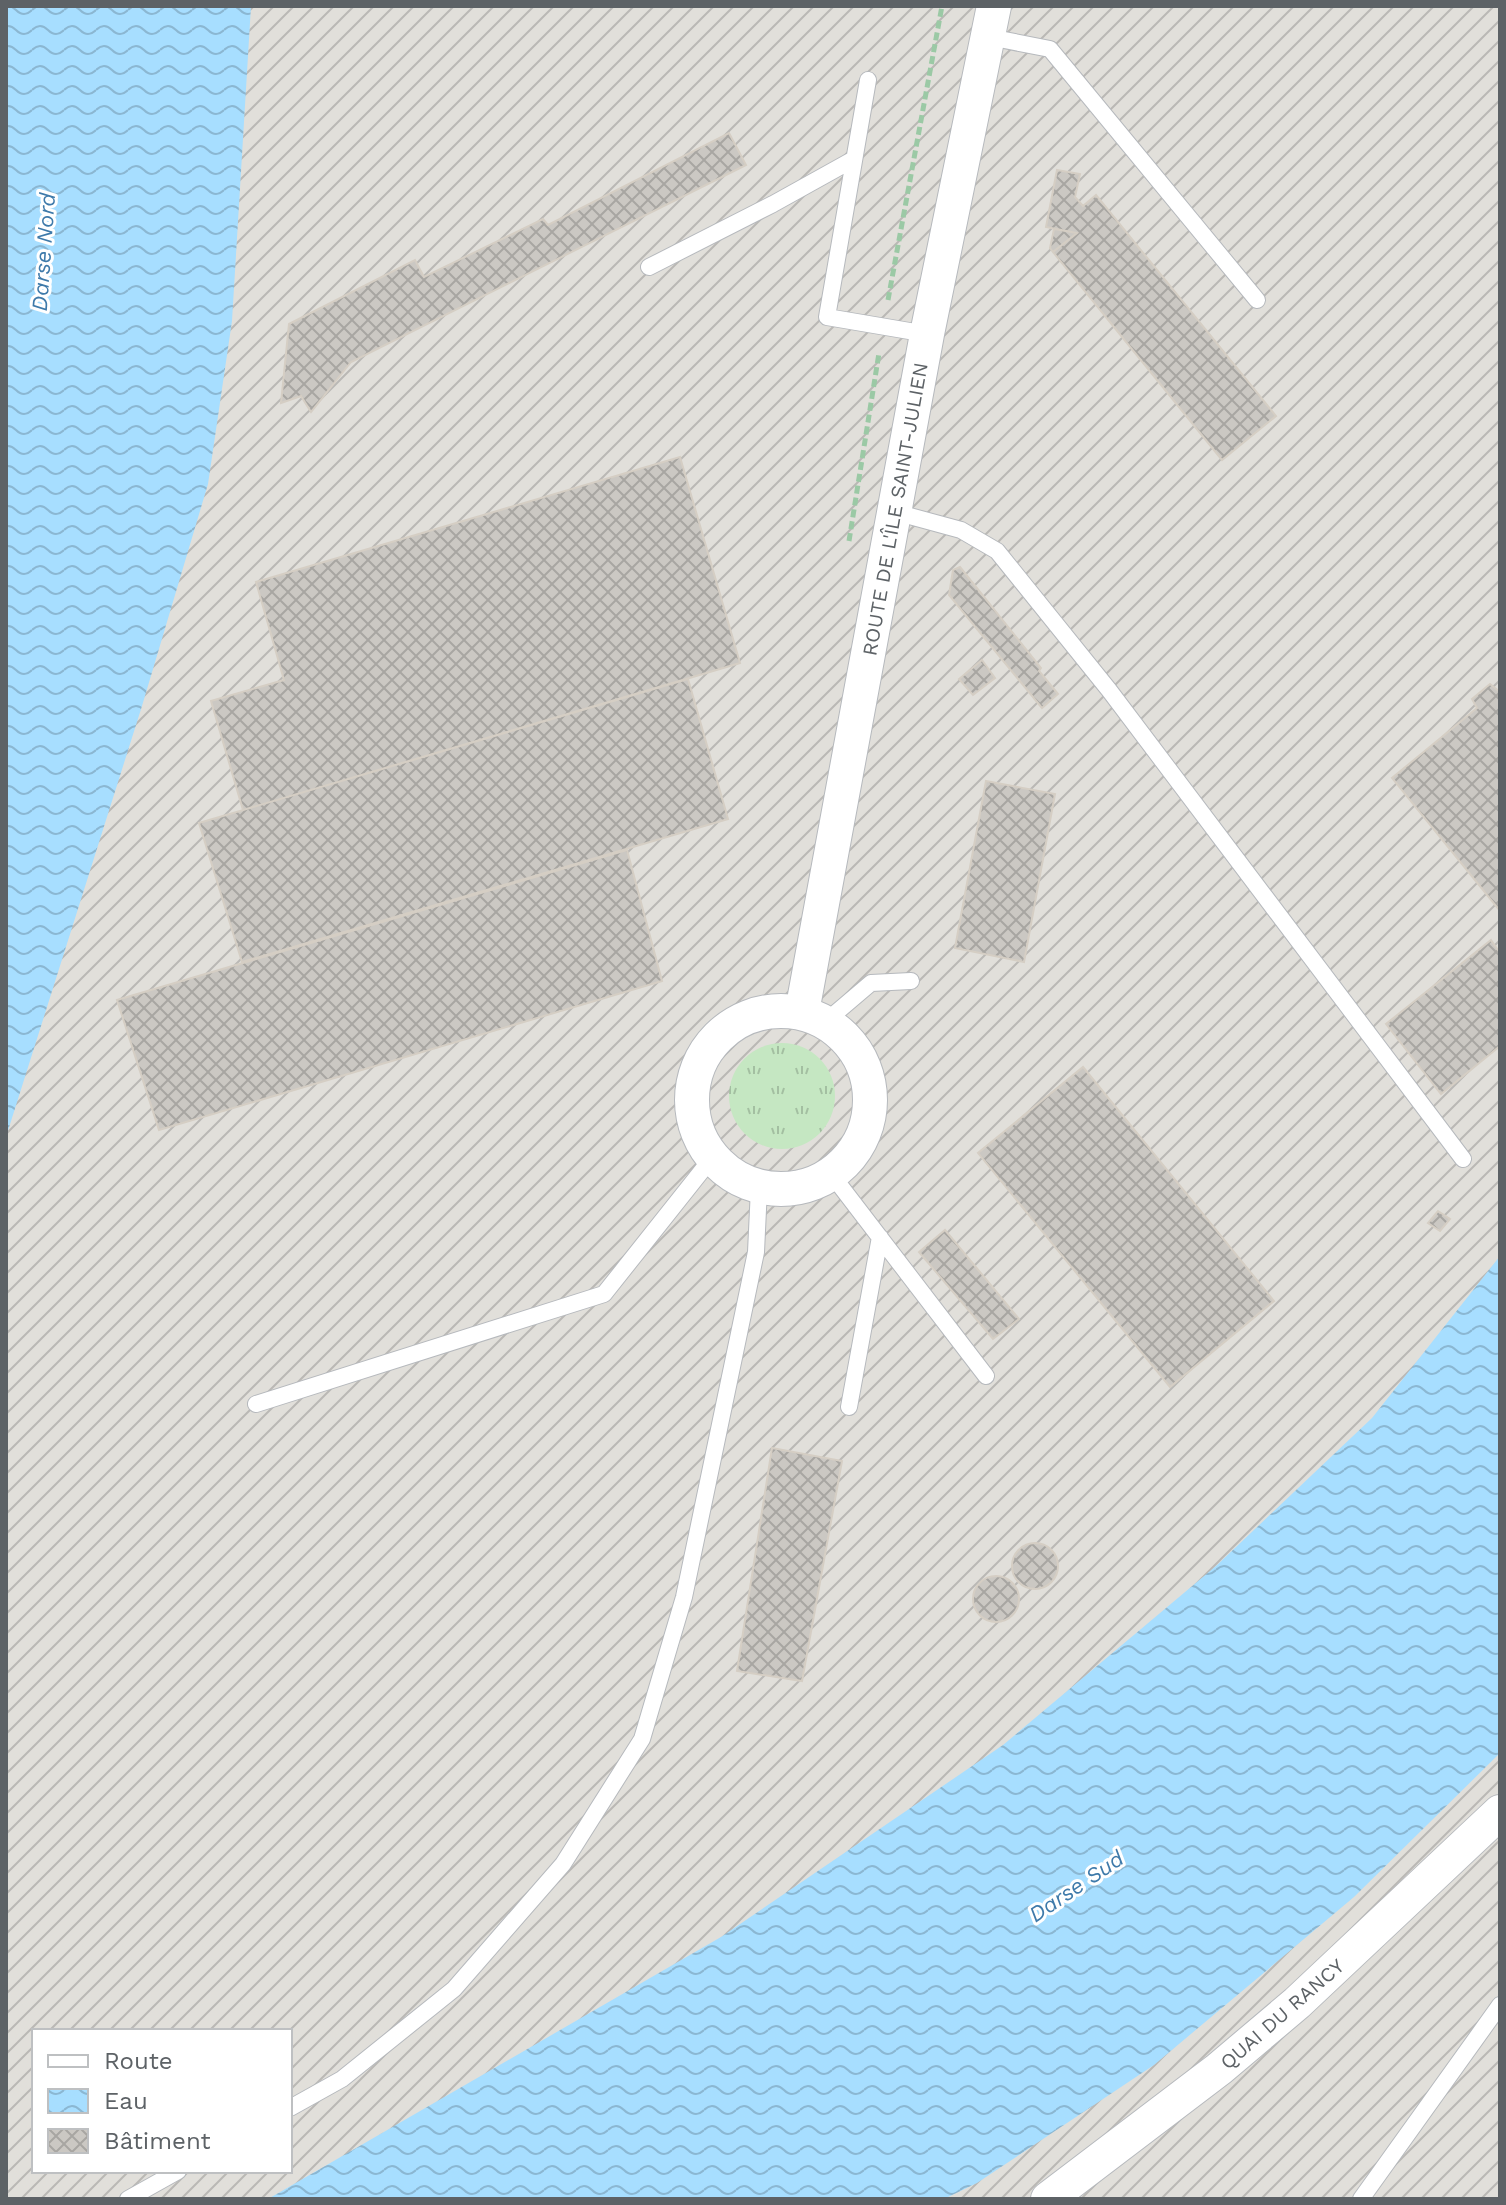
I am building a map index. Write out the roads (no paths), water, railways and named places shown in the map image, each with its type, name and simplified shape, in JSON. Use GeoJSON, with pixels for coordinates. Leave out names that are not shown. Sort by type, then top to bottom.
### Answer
{"type":"FeatureCollection","features":[{"type":"Feature","properties":{"kind":"street","name":"ROUTE DE L'ÎLE SAINT-JULIEN"},"geometry":{"type":"LineString","coordinates":[[814,1017],[895,512],[927,334],[991,21]]}},
{"type":"Feature","properties":{"kind":"street"},"geometry":{"type":"LineString","coordinates":[[774,1010],[814,1017],[849,1041],[864,1066],[871,1096],[867,1126],[853,1154],[832,1175],[809,1186],[784,1190],[759,1188],[733,1177],[712,1158],[698,1134],[691,1107],[693,1079],[704,1053],[723,1032],[747,1017],[774,1010]]}},
{"type":"Feature","properties":{"kind":"street","name":"QUAI DU RANCY"},"geometry":{"type":"LineString","coordinates":[[1048,2199],[1219,2069],[1297,2003],[1500,1812]]}},
{"type":"Feature","properties":{"kind":"lane"},"geometry":{"type":"LineString","coordinates":[[991,21],[1050,49],[1257,300]]}},
{"type":"Feature","properties":{"kind":"lane"},"geometry":{"type":"LineString","coordinates":[[868,80],[827,317],[927,334]]}},
{"type":"Feature","properties":{"kind":"lane"},"geometry":{"type":"LineString","coordinates":[[649,267],[854,159]]}},
{"type":"Feature","properties":{"kind":"lane"},"geometry":{"type":"LineString","coordinates":[[895,512],[961,530],[997,551],[1109,690],[1463,1159]]}},
{"type":"Feature","properties":{"kind":"lane"},"geometry":{"type":"LineString","coordinates":[[814,1017],[871,983],[911,981]]}},
{"type":"Feature","properties":{"kind":"lane"},"geometry":{"type":"LineString","coordinates":[[256,1404],[604,1294],[712,1158]]}},
{"type":"Feature","properties":{"kind":"lane"},"geometry":{"type":"LineString","coordinates":[[832,1175],[986,1376]]}},
{"type":"Feature","properties":{"kind":"lane"},"geometry":{"type":"LineString","coordinates":[[292,2107],[342,2079],[454,1989],[563,1864],[642,1739],[684,1597],[756,1252],[759,1188]]}},
{"type":"Feature","properties":{"kind":"lane"},"geometry":{"type":"LineString","coordinates":[[849,1407],[880,1237]]}},
{"type":"Feature","properties":{"kind":"lane"},"geometry":{"type":"LineString","coordinates":[[1361,2199],[1500,2005]]}},
{"type":"Feature","properties":{"kind":"lane"},"geometry":{"type":"LineString","coordinates":[[128,2199],[174,2173]]}},
{"type":"Feature","properties":{"kind":"water","name":"Darse Nord"},"geometry":{"type":"Polygon","coordinates":[[[6,6],[251,6],[232,321],[208,484],[142,706],[6,1137],[6,6]]]}},
{"type":"Feature","properties":{"kind":"water","name":"Darse Sud"},"geometry":{"type":"Polygon","coordinates":[[[1500,1256],[1500,1753],[1354,1897],[1154,2065],[977,2183],[944,2199],[268,2199],[721,1937],[1003,1745],[1216,1566],[1372,1418],[1500,1256]]]}}]}
